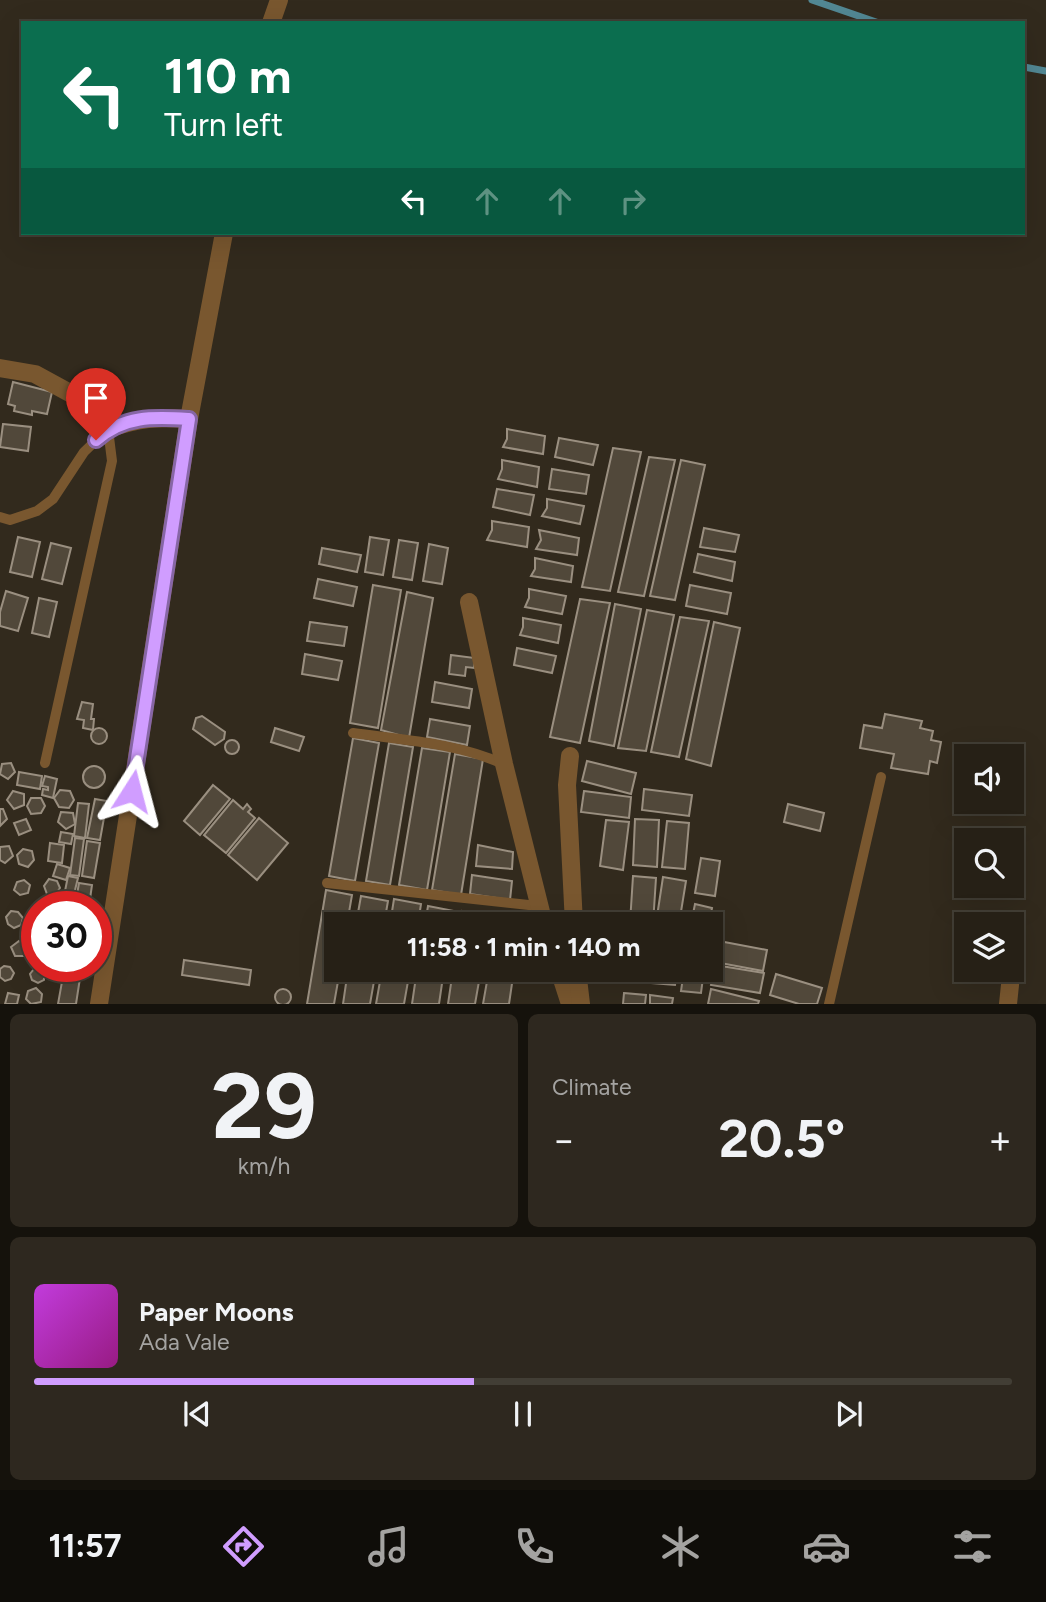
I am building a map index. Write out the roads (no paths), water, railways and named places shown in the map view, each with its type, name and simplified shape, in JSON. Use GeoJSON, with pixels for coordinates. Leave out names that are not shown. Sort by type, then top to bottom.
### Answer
{"type":"FeatureCollection","features":[{"type":"Feature","properties":{"kind":"street"},"geometry":{"type":"LineString","coordinates":[[272,21],[279,0]]}},
{"type":"Feature","properties":{"kind":"street"},"geometry":{"type":"LineString","coordinates":[[99,1003],[189,419],[224,235]]}},
{"type":"Feature","properties":{"kind":"street"},"geometry":{"type":"LineString","coordinates":[[0,368],[35,374],[90,404],[108,429],[146,418],[189,419]]}},
{"type":"Feature","properties":{"kind":"street"},"geometry":{"type":"LineString","coordinates":[[469,602],[540,912]]}},
{"type":"Feature","properties":{"kind":"street"},"geometry":{"type":"LineString","coordinates":[[570,756],[567,785],[573,912]]}},
{"type":"Feature","properties":{"kind":"street"},"geometry":{"type":"LineString","coordinates":[[563,982],[570,1003]]}},
{"type":"Feature","properties":{"kind":"street"},"geometry":{"type":"LineString","coordinates":[[579,982],[581,1003]]}},
{"type":"Feature","properties":{"kind":"street"},"geometry":{"type":"LineString","coordinates":[[1008,1003],[1010,982]]}},
{"type":"Feature","properties":{"kind":"lane"},"geometry":{"type":"LineString","coordinates":[[0,517],[10,520],[37,511],[53,499],[84,452],[108,429]]}},
{"type":"Feature","properties":{"kind":"lane"},"geometry":{"type":"LineString","coordinates":[[45,764],[113,461],[108,429]]}},
{"type":"Feature","properties":{"kind":"lane"},"geometry":{"type":"LineString","coordinates":[[353,733],[449,747],[504,764]]}},
{"type":"Feature","properties":{"kind":"lane"},"geometry":{"type":"LineString","coordinates":[[829,1003],[881,777]]}},
{"type":"Feature","properties":{"kind":"lane"},"geometry":{"type":"LineString","coordinates":[[327,883],[538,906]]}},
{"type":"Feature","properties":{"kind":"waterway"},"geometry":{"type":"LineString","coordinates":[[812,0],[873,21]]}},
{"type":"Feature","properties":{"kind":"waterway"},"geometry":{"type":"LineString","coordinates":[[1025,67],[1046,71]]}}]}
